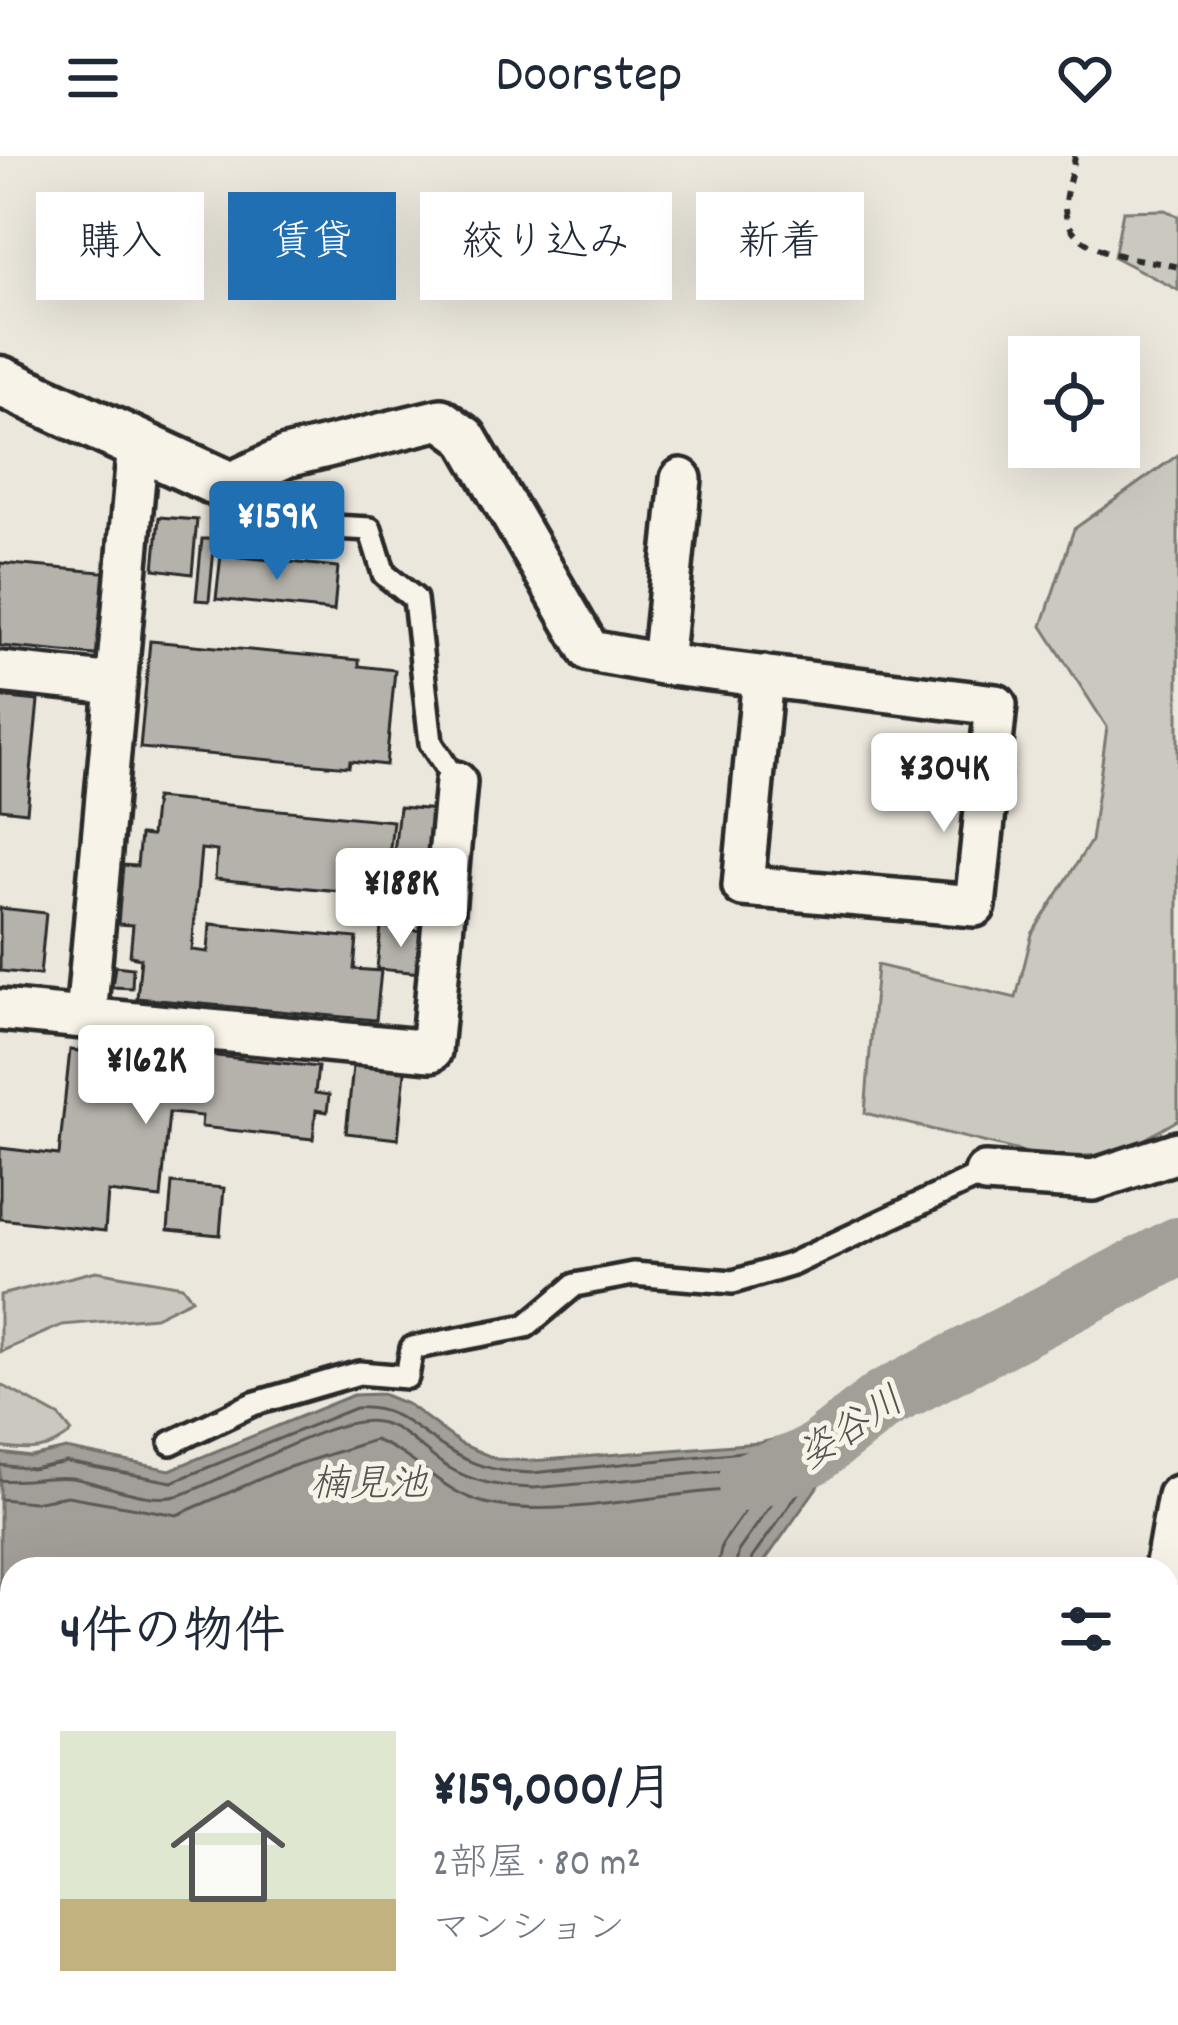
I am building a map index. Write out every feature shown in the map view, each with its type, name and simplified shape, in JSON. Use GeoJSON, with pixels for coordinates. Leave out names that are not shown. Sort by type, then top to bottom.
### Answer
{"type":"FeatureCollection","features":[{"type":"Feature","properties":{"kind":"street"},"geometry":{"type":"LineString","coordinates":[[0,381],[237,490],[286,457],[441,419],[466,437],[590,651],[996,705],[975,906],[742,886],[763,676]]}},
{"type":"Feature","properties":{"kind":"street"},"geometry":{"type":"LineString","coordinates":[[86,1018],[138,444]]}},
{"type":"Feature","properties":{"kind":"street"},"geometry":{"type":"LineString","coordinates":[[662,664],[682,479]]}},
{"type":"Feature","properties":{"kind":"street"},"geometry":{"type":"LineString","coordinates":[[0,672],[116,684]]}},
{"type":"Feature","properties":{"kind":"street"},"geometry":{"type":"LineString","coordinates":[[0,1010],[431,1052],[456,782]]}},
{"type":"Feature","properties":{"kind":"street"},"geometry":{"type":"LineString","coordinates":[[985,1174],[1093,1180],[1178,1152]]}},
{"type":"Feature","properties":{"kind":"street"},"geometry":{"type":"LineString","coordinates":[[1167,1557],[1178,1496]]}},
{"type":"Feature","properties":{"kind":"lane"},"geometry":{"type":"LineString","coordinates":[[237,490],[277,524],[370,530],[384,574],[415,599],[431,743],[456,782]]}},
{"type":"Feature","properties":{"kind":"lane"},"geometry":{"type":"LineString","coordinates":[[171,1443],[253,1404],[359,1372],[407,1377],[412,1348],[526,1326],[575,1285],[632,1274],[733,1282],[790,1264],[985,1174]]}},
{"type":"Feature","properties":{"kind":"path"},"geometry":{"type":"LineString","coordinates":[[1075,156],[1065,203],[1069,225],[1098,252],[1178,268]]}},
{"type":"Feature","properties":{"kind":"shaded area"},"geometry":{"type":"Polygon","coordinates":[[[1165,210],[1178,216],[1178,290],[1114,257],[1123,211],[1165,210]]]}},
{"type":"Feature","properties":{"kind":"shaded area"},"geometry":{"type":"Polygon","coordinates":[[[1178,455],[1178,1120],[1119,1154],[1048,1158],[865,1113],[877,965],[1016,998],[1032,934],[1091,841],[1107,727],[1042,626],[1074,529],[1178,455]]]}},
{"type":"Feature","properties":{"kind":"shaded area"},"geometry":{"type":"Polygon","coordinates":[[[96,1271],[182,1286],[192,1299],[155,1317],[62,1325],[0,1352],[0,1295],[96,1271]]]}},
{"type":"Feature","properties":{"kind":"shaded area"},"geometry":{"type":"Polygon","coordinates":[[[0,1384],[60,1417],[72,1432],[39,1449],[0,1447],[0,1384]]]}},
{"type":"Feature","properties":{"kind":"water","name":"楠見池"},"geometry":{"type":"Polygon","coordinates":[[[382,1394],[409,1405],[461,1444],[496,1459],[531,1461],[759,1443],[809,1432],[832,1466],[768,1557],[0,1557],[0,1453],[31,1457],[66,1449],[170,1470],[353,1395],[382,1394]]]}},
{"type":"Feature","properties":{"kind":"building"},"geometry":{"type":"Polygon","coordinates":[[[159,517],[197,520],[192,574],[154,569],[159,517]]]}},
{"type":"Feature","properties":{"kind":"building"},"geometry":{"type":"Polygon","coordinates":[[[202,539],[215,539],[209,601],[196,600],[202,539]]]}},
{"type":"Feature","properties":{"kind":"building"},"geometry":{"type":"Polygon","coordinates":[[[221,555],[338,567],[334,611],[216,599],[221,555]]]}},
{"type":"Feature","properties":{"kind":"building"},"geometry":{"type":"Polygon","coordinates":[[[0,563],[113,573],[105,656],[0,646],[0,563]]]}},
{"type":"Feature","properties":{"kind":"building"},"geometry":{"type":"Polygon","coordinates":[[[150,641],[359,660],[359,666],[395,670],[386,765],[350,761],[349,767],[140,748],[150,641]]]}},
{"type":"Feature","properties":{"kind":"building"},"geometry":{"type":"Polygon","coordinates":[[[0,697],[38,701],[27,812],[0,809],[0,697]]]}},
{"type":"Feature","properties":{"kind":"building"},"geometry":{"type":"Polygon","coordinates":[[[155,798],[393,821],[388,866],[363,864],[361,893],[215,879],[217,851],[201,849],[192,950],[208,952],[210,924],[357,938],[354,969],[381,971],[376,1020],[137,998],[141,958],[130,956],[133,925],[118,924],[123,865],[137,866],[140,835],[151,836],[155,798]]]}},
{"type":"Feature","properties":{"kind":"building"},"geometry":{"type":"Polygon","coordinates":[[[399,807],[439,810],[434,857],[394,853],[399,807]]]}},
{"type":"Feature","properties":{"kind":"building"},"geometry":{"type":"Polygon","coordinates":[[[386,870],[431,874],[428,917],[382,913],[386,870]]]}},
{"type":"Feature","properties":{"kind":"building"},"geometry":{"type":"Polygon","coordinates":[[[0,908],[46,913],[40,975],[0,971],[0,908]]]}},
{"type":"Feature","properties":{"kind":"building"},"geometry":{"type":"Polygon","coordinates":[[[381,927],[426,931],[422,973],[377,969],[381,927]]]}},
{"type":"Feature","properties":{"kind":"building"},"geometry":{"type":"Polygon","coordinates":[[[115,966],[133,968],[132,988],[112,987],[115,966]]]}},
{"type":"Feature","properties":{"kind":"building"},"geometry":{"type":"Polygon","coordinates":[[[153,1049],[318,1067],[315,1093],[329,1095],[327,1112],[316,1110],[313,1139],[201,1127],[202,1116],[169,1113],[161,1198],[108,1192],[105,1231],[0,1219],[0,1148],[59,1155],[70,1050],[151,1059],[153,1049]]]}},
{"type":"Feature","properties":{"kind":"building"},"geometry":{"type":"Polygon","coordinates":[[[354,1057],[406,1063],[398,1139],[346,1133],[354,1057]]]}},
{"type":"Feature","properties":{"kind":"building"},"geometry":{"type":"Polygon","coordinates":[[[172,1183],[224,1188],[220,1235],[168,1230],[172,1183]]]}},
{"type":"Feature","properties":{"kind":"waterway","name":"姿谷川"},"geometry":{"type":"LineString","coordinates":[[748,1482],[813,1455],[883,1400],[1178,1247]]}}]}
